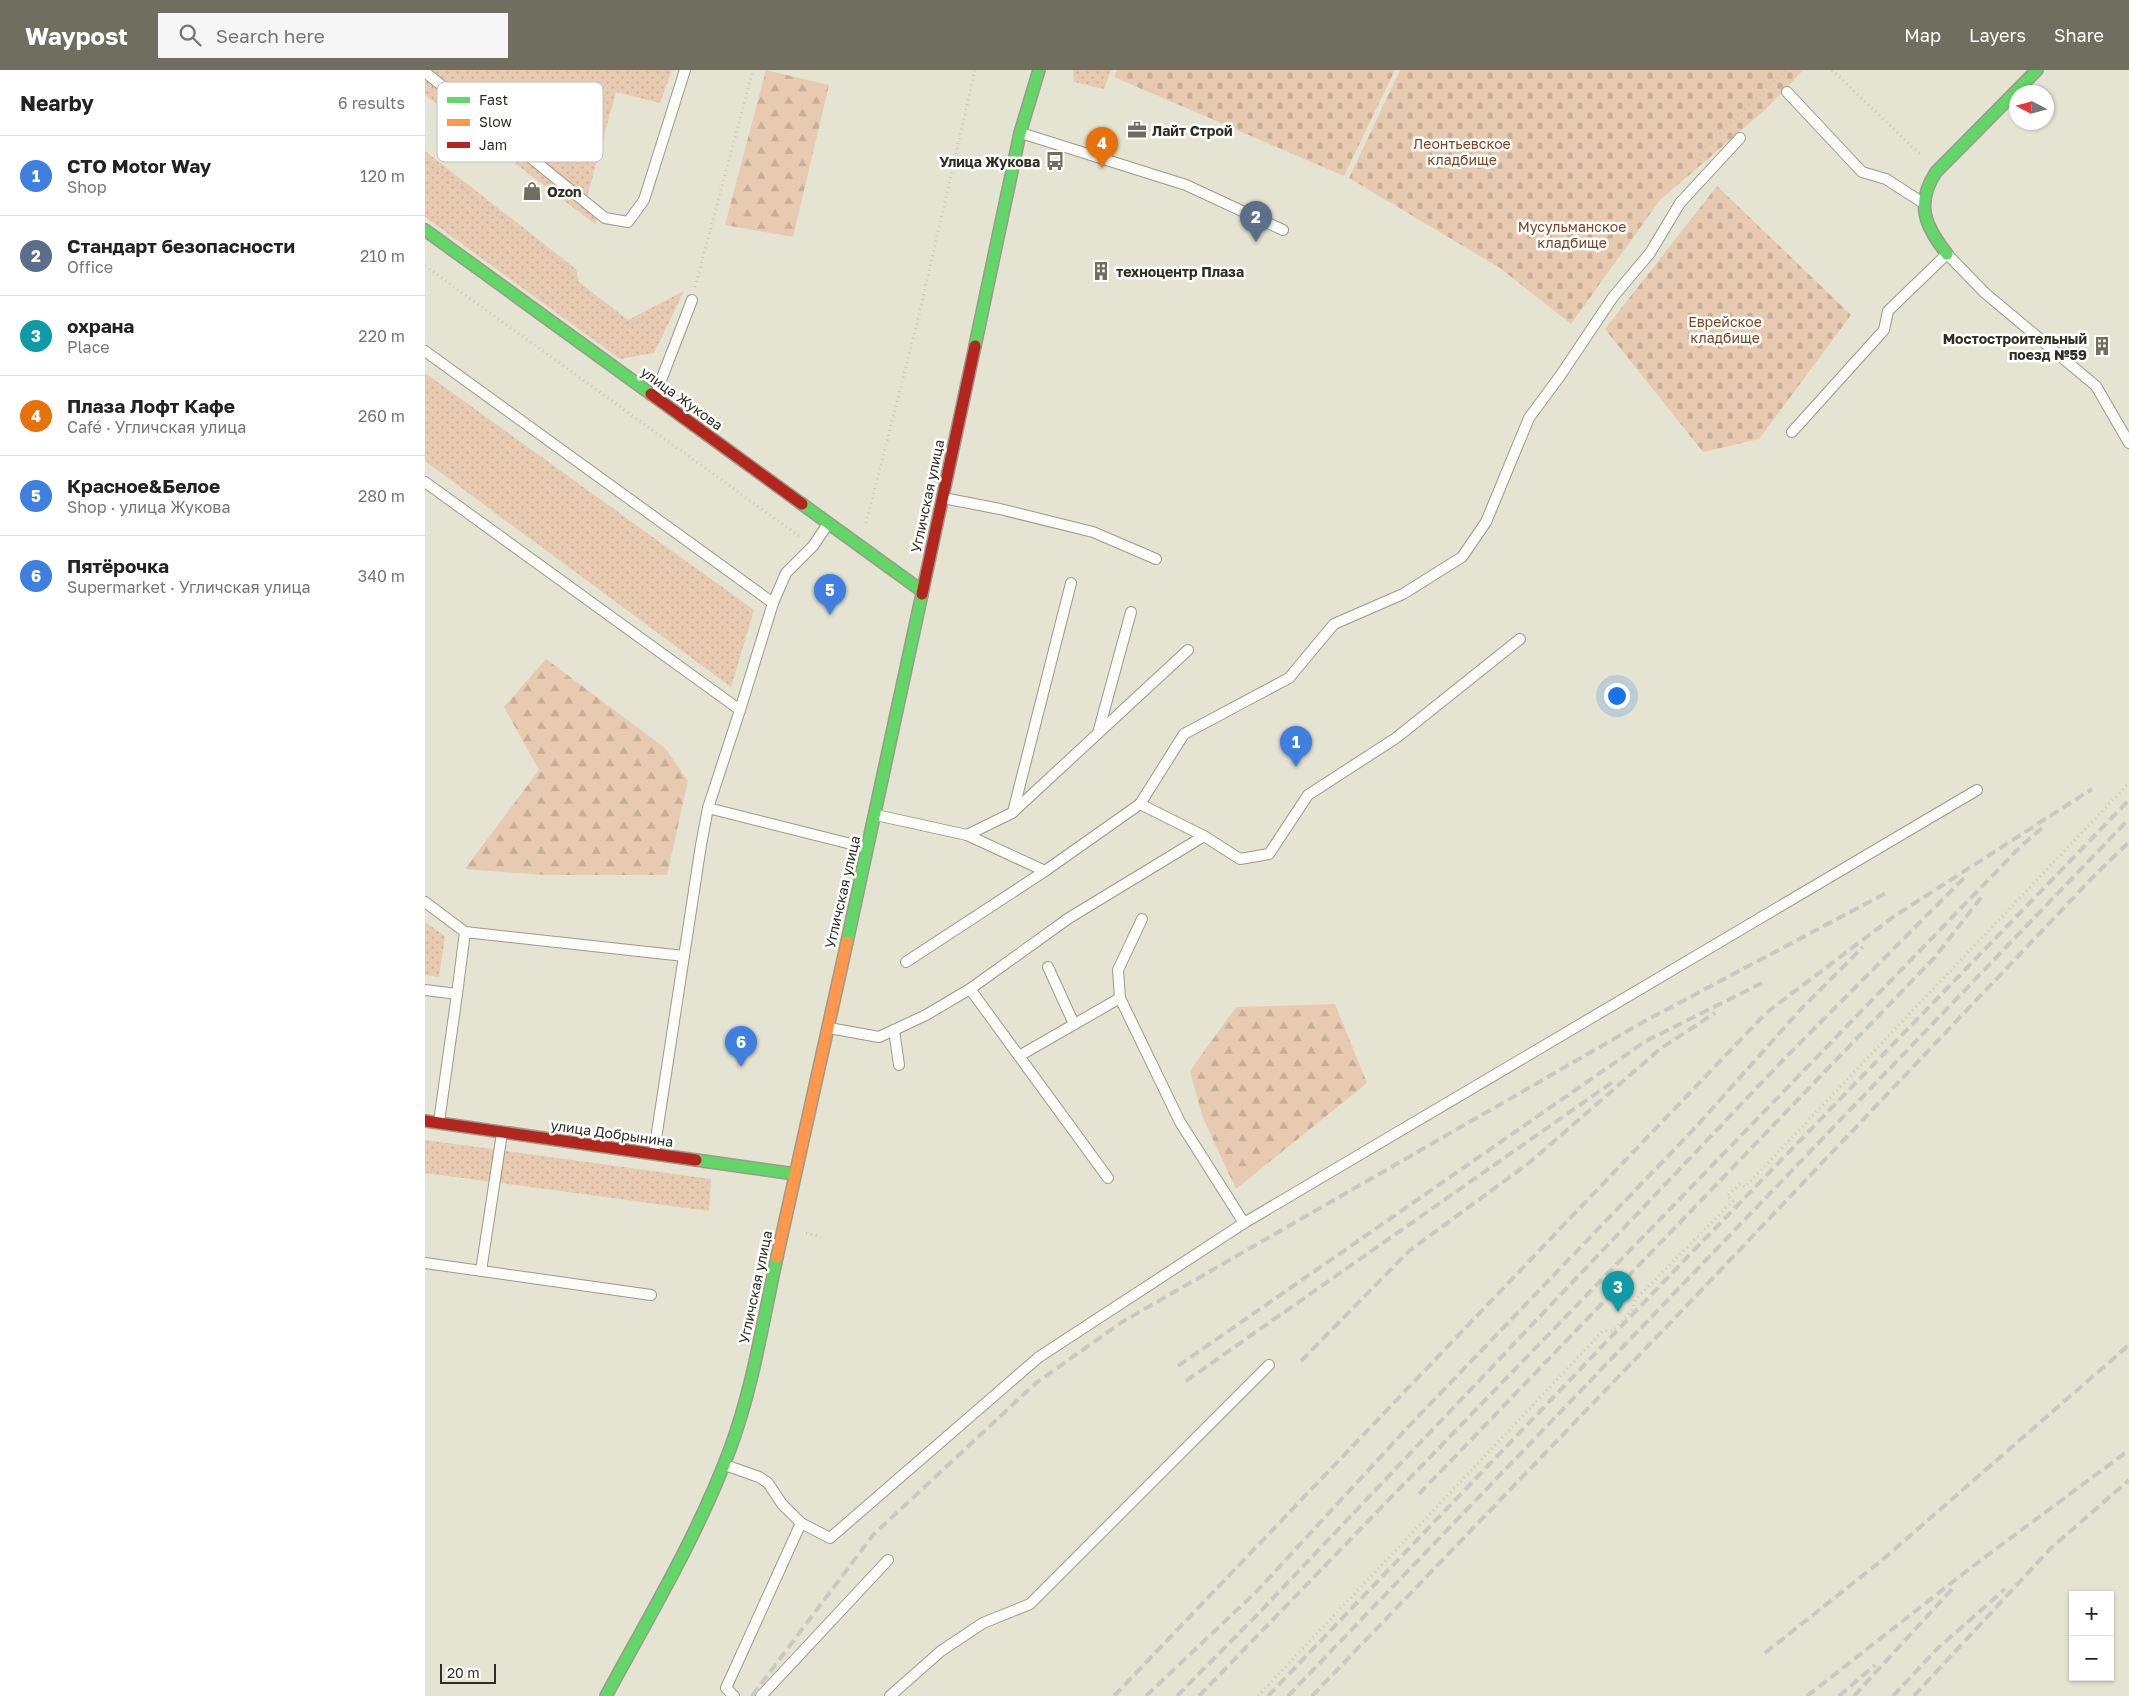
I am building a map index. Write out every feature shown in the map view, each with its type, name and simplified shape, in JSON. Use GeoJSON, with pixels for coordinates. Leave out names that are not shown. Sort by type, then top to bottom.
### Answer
{"type":"FeatureCollection","features":[{"type":"Feature","properties":{"kind":"main road","name":"Угличская улица"},"geometry":{"type":"LineString","coordinates":[[606,1696],[691,1537],[724,1464],[743,1411],[826,1028],[875,815],[1020,133],[1039,70]]}},
{"type":"Feature","properties":{"kind":"main road"},"geometry":{"type":"LineString","coordinates":[[1947,254],[1934,239],[1925,217],[1923,203],[1926,189],[1936,172],[2037,70]]}},
{"type":"Feature","properties":{"kind":"main road","name":"улица Жукова"},"geometry":{"type":"LineString","coordinates":[[425,230],[922,591]]}},
{"type":"Feature","properties":{"kind":"main road","name":"улица Добрынина"},"geometry":{"type":"LineString","coordinates":[[425,1121],[795,1174]]}},
{"type":"Feature","properties":{"kind":"lane"},"geometry":{"type":"LineString","coordinates":[[536,162],[605,218],[628,222],[644,200],[685,70]]}},
{"type":"Feature","properties":{"kind":"lane"},"geometry":{"type":"LineString","coordinates":[[425,72],[437,82]]}},
{"type":"Feature","properties":{"kind":"lane"},"geometry":{"type":"LineString","coordinates":[[1787,92],[1862,172],[1886,179],[1923,203]]}},
{"type":"Feature","properties":{"kind":"lane"},"geometry":{"type":"LineString","coordinates":[[1020,133],[1186,185],[1283,230]]}},
{"type":"Feature","properties":{"kind":"lane"},"geometry":{"type":"LineString","coordinates":[[906,962],[1045,871],[1141,804],[1184,734],[1289,678],[1334,624],[1403,594],[1462,557],[1486,522],[1529,418],[1560,376],[1613,297],[1650,253],[1680,203],[1740,138]]}},
{"type":"Feature","properties":{"kind":"lane"},"geometry":{"type":"LineString","coordinates":[[1792,432],[1884,330],[1888,311],[1947,254],[1985,293],[2096,386],[2129,443]]}},
{"type":"Feature","properties":{"kind":"lane"},"geometry":{"type":"LineString","coordinates":[[655,396],[692,300]]}},
{"type":"Feature","properties":{"kind":"lane"},"geometry":{"type":"LineString","coordinates":[[425,351],[773,602]]}},
{"type":"Feature","properties":{"kind":"lane"},"geometry":{"type":"LineString","coordinates":[[425,482],[740,710]]}},
{"type":"Feature","properties":{"kind":"lane"},"geometry":{"type":"LineString","coordinates":[[941,498],[1000,509],[1093,532],[1156,559]]}},
{"type":"Feature","properties":{"kind":"lane"},"geometry":{"type":"LineString","coordinates":[[654,1154],[709,808],[773,602],[786,573],[813,546],[829,523]]}},
{"type":"Feature","properties":{"kind":"lane"},"geometry":{"type":"LineString","coordinates":[[1012,813],[1071,583]]}},
{"type":"Feature","properties":{"kind":"lane"},"geometry":{"type":"LineString","coordinates":[[1098,734],[1131,612]]}},
{"type":"Feature","properties":{"kind":"lane"},"geometry":{"type":"LineString","coordinates":[[1141,804],[1204,836],[1240,860],[1269,854],[1307,795],[1396,738],[1520,639]]}},
{"type":"Feature","properties":{"kind":"lane"},"geometry":{"type":"LineString","coordinates":[[967,835],[1012,813],[1188,650]]}},
{"type":"Feature","properties":{"kind":"lane"},"geometry":{"type":"LineString","coordinates":[[724,1464],[759,1477],[768,1483],[782,1504],[801,1523],[830,1538],[1039,1357],[1244,1223],[1977,790]]}},
{"type":"Feature","properties":{"kind":"lane"},"geometry":{"type":"LineString","coordinates":[[709,808],[867,848]]}},
{"type":"Feature","properties":{"kind":"lane"},"geometry":{"type":"LineString","coordinates":[[875,815],[967,835],[1045,871]]}},
{"type":"Feature","properties":{"kind":"lane"},"geometry":{"type":"LineString","coordinates":[[826,1028],[879,1037],[926,1015],[970,988],[1069,918],[1204,836]]}},
{"type":"Feature","properties":{"kind":"lane"},"geometry":{"type":"LineString","coordinates":[[425,902],[465,932],[684,956]]}},
{"type":"Feature","properties":{"kind":"lane"},"geometry":{"type":"LineString","coordinates":[[1143,919],[1118,970],[1120,998],[1180,1122],[1244,1223]]}},
{"type":"Feature","properties":{"kind":"lane"},"geometry":{"type":"LineString","coordinates":[[439,1123],[465,932]]}},
{"type":"Feature","properties":{"kind":"lane"},"geometry":{"type":"LineString","coordinates":[[1048,967],[1075,1024]]}},
{"type":"Feature","properties":{"kind":"lane"},"geometry":{"type":"LineString","coordinates":[[970,988],[1108,1178]]}},
{"type":"Feature","properties":{"kind":"lane"},"geometry":{"type":"LineString","coordinates":[[425,990],[457,994]]}},
{"type":"Feature","properties":{"kind":"lane"},"geometry":{"type":"LineString","coordinates":[[1019,1056],[1120,998]]}},
{"type":"Feature","properties":{"kind":"lane"},"geometry":{"type":"LineString","coordinates":[[894,1030],[899,1065]]}},
{"type":"Feature","properties":{"kind":"lane"},"geometry":{"type":"LineString","coordinates":[[481,1271],[502,1132]]}},
{"type":"Feature","properties":{"kind":"lane"},"geometry":{"type":"LineString","coordinates":[[425,1263],[651,1295]]}},
{"type":"Feature","properties":{"kind":"lane"},"geometry":{"type":"LineString","coordinates":[[890,1696],[941,1651],[976,1627],[1030,1604],[1269,1365]]}},
{"type":"Feature","properties":{"kind":"lane"},"geometry":{"type":"LineString","coordinates":[[734,1696],[726,1688],[801,1523]]}},
{"type":"Feature","properties":{"kind":"lane"},"geometry":{"type":"LineString","coordinates":[[761,1696],[888,1560]]}},
{"type":"Feature","properties":{"kind":"path"},"geometry":{"type":"LineString","coordinates":[[860,545],[917,319],[975,70]]}},
{"type":"Feature","properties":{"kind":"path"},"geometry":{"type":"LineString","coordinates":[[1832,70],[1936,172]]}},
{"type":"Feature","properties":{"kind":"path"},"geometry":{"type":"LineString","coordinates":[[425,266],[813,546]]}},
{"type":"Feature","properties":{"kind":"path"},"geometry":{"type":"LineString","coordinates":[[1257,1696],[1603,1332],[1613,1331],[1633,1309],[1635,1300],[1733,1201],[1727,1196],[1740,1184],[1745,1187],[2129,782]]}},
{"type":"Feature","properties":{"kind":"path"},"geometry":{"type":"LineString","coordinates":[[805,1233],[821,1236]]}},
{"type":"Feature","properties":{"kind":"green space"},"geometry":{"type":"Polygon","coordinates":[[[425,70],[672,70],[660,103],[616,92],[603,139],[603,82],[437,82],[437,104],[425,95],[425,70]]]}},
{"type":"Feature","properties":{"kind":"green space"},"geometry":{"type":"Polygon","coordinates":[[[766,70],[829,85],[793,237],[725,225],[766,70]]]}},
{"type":"Feature","properties":{"kind":"green space"},"geometry":{"type":"Polygon","coordinates":[[[1073,70],[1111,70],[1104,89],[1074,82],[1073,70]]]}},
{"type":"Feature","properties":{"kind":"green space"},"geometry":{"type":"Polygon","coordinates":[[[1117,70],[1395,70],[1344,176],[1114,77],[1117,70]]]}},
{"type":"Feature","properties":{"kind":"green space","name":"Леонтьевское кладбище"},"geometry":{"type":"Polygon","coordinates":[[[1400,70],[1803,70],[1767,108],[1660,200],[1571,324],[1500,268],[1349,178],[1400,70]]]}},
{"type":"Feature","properties":{"kind":"green space"},"geometry":{"type":"Polygon","coordinates":[[[425,151],[576,269],[579,282],[628,320],[684,291],[654,353],[620,359],[425,217],[425,151]]]}},
{"type":"Feature","properties":{"kind":"green space"},"geometry":{"type":"Polygon","coordinates":[[[513,162],[597,162],[587,197],[602,207],[595,224],[513,162]]]}},
{"type":"Feature","properties":{"kind":"green space","name":"Еврейское кладбище"},"geometry":{"type":"Polygon","coordinates":[[[1717,186],[1851,315],[1759,439],[1703,452],[1605,329],[1717,186]]]}},
{"type":"Feature","properties":{"kind":"green space"},"geometry":{"type":"Polygon","coordinates":[[[425,373],[754,610],[731,687],[425,461],[425,373]]]}},
{"type":"Feature","properties":{"kind":"green space"},"geometry":{"type":"Polygon","coordinates":[[[546,659],[665,748],[688,781],[667,875],[545,875],[465,869],[539,770],[504,707],[546,659]]]}},
{"type":"Feature","properties":{"kind":"green space"},"geometry":{"type":"Polygon","coordinates":[[[425,922],[445,936],[439,977],[425,975],[425,922]]]}},
{"type":"Feature","properties":{"kind":"green space"},"geometry":{"type":"Polygon","coordinates":[[[1335,1004],[1367,1083],[1236,1189],[1203,1118],[1190,1071],[1236,1007],[1335,1004]]]}},
{"type":"Feature","properties":{"kind":"green space"},"geometry":{"type":"Polygon","coordinates":[[[425,1140],[711,1179],[709,1211],[425,1173],[425,1140]]]}},
{"type":"Feature","properties":{"kind":"railway"},"geometry":{"type":"LineString","coordinates":[[1114,1696],[1766,1013],[1893,917],[2092,789]]}},
{"type":"Feature","properties":{"kind":"railway"},"geometry":{"type":"LineString","coordinates":[[1268,1696],[1675,1270],[2129,800]]}},
{"type":"Feature","properties":{"kind":"railway"},"geometry":{"type":"LineString","coordinates":[[1288,1696],[2129,819]]}},
{"type":"Feature","properties":{"kind":"railway"},"geometry":{"type":"LineString","coordinates":[[1199,1696],[2022,845],[2046,825]]}},
{"type":"Feature","properties":{"kind":"railway"},"geometry":{"type":"LineString","coordinates":[[1312,1696],[1694,1298],[2093,877],[2129,842]]}},
{"type":"Feature","properties":{"kind":"railway"},"geometry":{"type":"LineString","coordinates":[[1177,1696],[1256,1616],[1784,1059],[1967,875]]}},
{"type":"Feature","properties":{"kind":"railway"},"geometry":{"type":"LineString","coordinates":[[752,1696],[873,1535],[1036,1383],[1122,1322],[1645,1021],[1886,893]]}},
{"type":"Feature","properties":{"kind":"railway"},"geometry":{"type":"LineString","coordinates":[[1419,1494],[1935,957],[1983,895]]}},
{"type":"Feature","properties":{"kind":"railway"},"geometry":{"type":"LineString","coordinates":[[1146,1696],[1258,1590],[1408,1427],[1695,1128],[1800,1010],[1863,947]]}},
{"type":"Feature","properties":{"kind":"railway"},"geometry":{"type":"LineString","coordinates":[[1178,1366],[1646,1041],[1762,983]]}},
{"type":"Feature","properties":{"kind":"railway"},"geometry":{"type":"LineString","coordinates":[[1301,1361],[1409,1251],[1529,1163],[1660,1049],[1715,1013]]}},
{"type":"Feature","properties":{"kind":"railway"},"geometry":{"type":"LineString","coordinates":[[1186,1381],[1614,1081]]}},
{"type":"Feature","properties":{"kind":"railway"},"geometry":{"type":"LineString","coordinates":[[1765,1653],[1881,1561],[2129,1345]]}},
{"type":"Feature","properties":{"kind":"railway"},"geometry":{"type":"LineString","coordinates":[[1807,1696],[1973,1566],[2129,1450]]}},
{"type":"Feature","properties":{"kind":"railway"},"geometry":{"type":"LineString","coordinates":[[1914,1696],[2050,1549],[2129,1480]]}},
{"type":"Feature","properties":{"kind":"railway"},"geometry":{"type":"LineString","coordinates":[[1854,1696],[1952,1589]]}},
{"type":"Feature","properties":{"kind":"railway"},"geometry":{"type":"LineString","coordinates":[[1893,1696],[1937,1649],[2005,1589]]}},
{"type":"Feature","properties":{"kind":"railway"},"geometry":{"type":"LineString","coordinates":[[1839,1696],[1875,1665]]}},
{"type":"Feature","properties":{"kind":"traffic: fast"},"geometry":{"type":"LineString","coordinates":[[975,346],[1020,133],[1039,70]]}},
{"type":"Feature","properties":{"kind":"traffic: fast"},"geometry":{"type":"LineString","coordinates":[[1947,254],[1933,234],[1925,214],[1924,205],[1930,184],[1936,172],[2037,70]]}},
{"type":"Feature","properties":{"kind":"traffic: fast"},"geometry":{"type":"LineString","coordinates":[[425,230],[651,394]]}},
{"type":"Feature","properties":{"kind":"traffic: fast"},"geometry":{"type":"LineString","coordinates":[[802,504],[922,591]]}},
{"type":"Feature","properties":{"kind":"traffic: fast"},"geometry":{"type":"LineString","coordinates":[[847,942],[922,594]]}},
{"type":"Feature","properties":{"kind":"traffic: fast"},"geometry":{"type":"LineString","coordinates":[[696,1160],[795,1174]]}},
{"type":"Feature","properties":{"kind":"traffic: fast"},"geometry":{"type":"LineString","coordinates":[[606,1696],[688,1544],[730,1449],[751,1378],[777,1257]]}},
{"type":"Feature","properties":{"kind":"traffic: slow"},"geometry":{"type":"LineString","coordinates":[[777,1257],[847,942]]}},
{"type":"Feature","properties":{"kind":"traffic: jam"},"geometry":{"type":"LineString","coordinates":[[922,594],[975,346]]}},
{"type":"Feature","properties":{"kind":"traffic: jam"},"geometry":{"type":"LineString","coordinates":[[651,394],[802,504]]}},
{"type":"Feature","properties":{"kind":"traffic: jam"},"geometry":{"type":"LineString","coordinates":[[425,1121],[696,1160]]}},
{"type":"Feature","properties":{"kind":"place","name":"Лайт Строй"},"geometry":{"type":"Point","coordinates":[1137,130]}},
{"type":"Feature","properties":{"kind":"place","name":"Улица Жукова"},"geometry":{"type":"Point","coordinates":[1055,161]}},
{"type":"Feature","properties":{"kind":"place","name":"Плаза Лофт Кафе"},"geometry":{"type":"Point","coordinates":[1102,168]}},
{"type":"Feature","properties":{"kind":"place","name":"Ozon"},"geometry":{"type":"Point","coordinates":[532,191]}},
{"type":"Feature","properties":{"kind":"place","name":"Стандарт безопасности"},"geometry":{"type":"Point","coordinates":[1256,242]}},
{"type":"Feature","properties":{"kind":"place","name":"техноцентр Плаза"},"geometry":{"type":"Point","coordinates":[1101,271]}},
{"type":"Feature","properties":{"kind":"place","name":"Мостостроительный поезд №59"},"geometry":{"type":"Point","coordinates":[2102,346]}},
{"type":"Feature","properties":{"kind":"place","name":"Красное&Белое"},"geometry":{"type":"Point","coordinates":[830,615]}},
{"type":"Feature","properties":{"kind":"place","name":"СТО Motor Way"},"geometry":{"type":"Point","coordinates":[1296,767]}},
{"type":"Feature","properties":{"kind":"place","name":"Пятёрочка"},"geometry":{"type":"Point","coordinates":[741,1067]}},
{"type":"Feature","properties":{"kind":"place","name":"охрана"},"geometry":{"type":"Point","coordinates":[1618,1312]}},
{"type":"Feature","properties":{"kind":"park label","name":"Мусульманское кладбище"},"geometry":{"type":"Point","coordinates":[1572,234]}}]}
